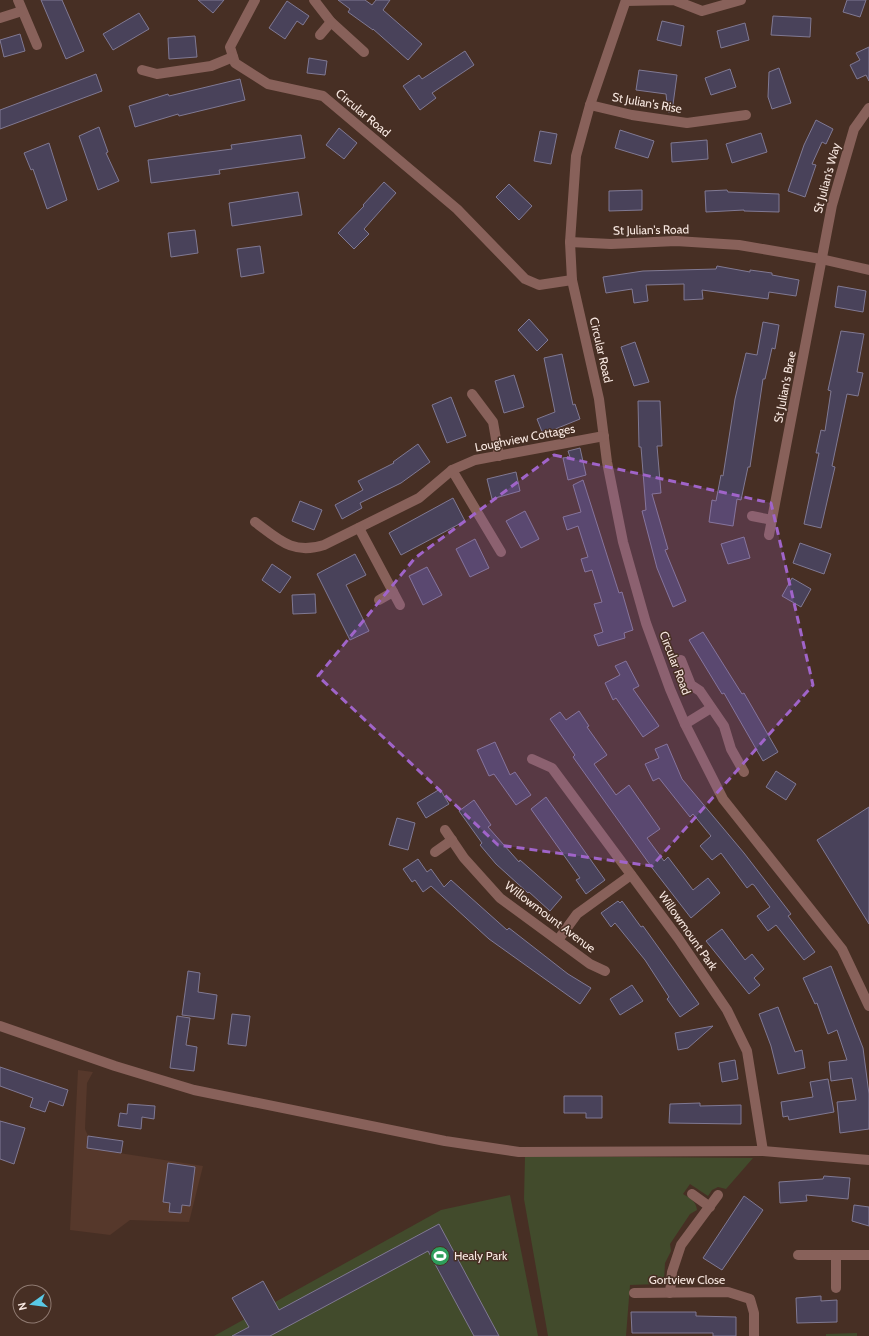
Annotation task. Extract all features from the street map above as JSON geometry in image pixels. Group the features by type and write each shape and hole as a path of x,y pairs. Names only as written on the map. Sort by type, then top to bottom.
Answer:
{"street":[{"path":"18,0 37,45"},
{"path":"142,70 157,74 211,66 233,57 230,47 255,0"},
{"path":"314,0 331,22 364,52"},
{"path":"570,242 576,156 590,105 626,0 674,0 702,11 741,0"},
{"path":"0,18 22,11"},
{"path":"320,35 331,22"},
{"name":"Circular Road","path":"233,57 235,63 268,84 322,96 458,209 525,279 539,285 572,280"},
{"name":"St Julian's Rise","path":"590,105 632,115 687,123 746,115"},
{"name":"St Julian's Way","path":"821,259 832,205 854,129 869,108"},
{"name":"St Julian's Road","path":"570,242 611,244 676,241 723,244 821,259 869,270"},
{"name":"Circular Road","path":"570,242 572,280 599,399 607,462 622,542 646,623 685,724 723,799 842,949 869,1006"},
{"name":"St Julian's Brae","path":"769,535 821,259"},
{"path":"472,394 493,422 499,456"},
{"name":"Loughview Cottages","path":"255,522 278,540 290,546 302,549 313,549 419,498 452,470 475,460 604,436"},
{"path":"452,470 501,552"},
{"path":"752,516 772,520"},
{"path":"359,528 400,605"},
{"path":"379,600 393,592"},
{"path":"681,660 691,685 700,690 724,726 731,749 744,772"},
{"path":"685,724 711,708"},
{"name":"Willowmount Park","path":"532,759 552,768 678,938 731,1017 747,1051 763,1151"},
{"name":"Willowmount Avenue","path":"445,830 464,858 500,898 590,964 605,971"},
{"path":"434,852 452,840"},
{"path":"558,940 577,914 631,874"},
{"path":"0,1026 115,1066 194,1090 445,1141 518,1152 763,1151 869,1160"},
{"path":"692,1194 710,1206"},
{"path":"670,1293 672,1272 681,1245 718,1195"},
{"path":"798,1255 869,1255"},
{"path":"836,1255 836,1288"},
{"name":"Gortview Close","path":"634,1293 728,1292 750,1299 754,1313 754,1336"}],"highlighted area":[{"path":"554,455 771,503 813,685 652,866 498,845 318,676 415,558"}],"shaded area":[{"path":"78,1070 93,1072 87,1083 85,1129 88,1136 87,1148 203,1166 189,1222 130,1220 110,1235 70,1230"}],"green space":[{"path":"525,1156 753,1158 726,1189 718,1187 712,1190 708,1196 690,1184 683,1194 694,1202 697,1210 690,1214 670,1244 671,1251 665,1263 664,1281 658,1284 630,1285 626,1336 548,1336 524,1199"},
{"name":"Healy Park","path":"510,1195 538,1336 214,1336 441,1210"},
{"path":"857,1333 857,1336 826,1336 826,1334"}],"building":[{"path":"41,0 62,0 84,51 66,59"},
{"path":"198,0 224,0 213,13"},
{"path":"338,0 365,0 372,5 376,0 390,0 383,10 422,44 408,60 373,29 348,12 350,9"},
{"path":"847,0 866,0 860,17 843,12"},
{"path":"287,1 309,16 303,25 297,21 285,39 269,28"},
{"path":"139,13 149,29 113,50 103,34"},
{"path":"773,16 811,18 810,37 771,35"},
{"path":"662,21 684,26 681,46 657,40"},
{"path":"745,23 749,40 721,48 717,31"},
{"path":"20,34 25,51 4,57 0,40"},
{"path":"195,36 197,57 169,59 168,38"},
{"path":"869,47 869,81 866,75 857,79 850,65 860,60 856,53"},
{"path":"465,51 474,65 432,93 436,98 420,110 403,86 419,75 422,79"},
{"path":"309,58 327,61 325,75 307,73"},
{"path":"779,68 791,103 772,109 768,97 769,72"},
{"path":"730,69 736,87 711,95 705,78"},
{"path":"639,70 677,75 672,112 668,112 666,94 636,90"},
{"path":"96,74 102,91 0,129 0,110"},
{"path":"240,79 245,100 179,116 178,114 135,127 129,106 168,94 169,96"},
{"path":"816,120 833,129 826,144 822,142 812,164 816,165 805,197 788,191 804,145"},
{"path":"99,127 108,152 106,153 119,181 98,190 79,136"},
{"path":"339,128 357,143 344,159 326,145"},
{"path":"620,130 654,141 648,158 615,148"},
{"path":"540,131 557,134 551,164 534,161"},
{"path":"761,133 767,152 732,163 726,144"},
{"path":"301,135 305,158 219,170 220,174 151,183 148,160 232,149 231,145"},
{"path":"707,140 708,159 672,162 671,143"},
{"path":"49,143 67,200 47,209 33,169 31,170 24,153"},
{"path":"384,182 396,193 364,229 369,234 354,249 338,233 364,206 363,205"},
{"path":"509,184 532,206 519,220 496,197"},
{"path":"642,190 642,210 609,211 609,191"},
{"path":"727,190 728,192 779,194 779,212 744,210 706,212 705,191"},
{"path":"298,192 302,215 232,226 229,203"},
{"path":"195,230 198,253 171,257 168,233"},
{"path":"260,246 264,273 241,277 237,249"},
{"path":"717,266 750,272 750,270 772,273 772,275 799,280 796,296 769,292 768,299 702,290 703,299 684,300 684,284 646,285 648,301 634,303 632,289 606,293 603,277 643,271 716,269"},
{"path":"838,286 866,291 863,312 835,307"},
{"path":"529,319 548,340 537,351 518,330"},
{"path":"763,322 779,325 775,349 772,348 765,379 763,379 750,467 748,467 741,500 737,499 733,526 709,522 712,500 716,501 721,475 723,476 735,399 746,353 757,355"},
{"path":"841,331 864,334 857,372 863,373 858,396 847,394 832,466 835,467 821,528 804,524 819,453 816,453 821,430 825,431 831,391 828,390"},
{"path":"635,342 649,382 634,386 621,347"},
{"path":"562,354 573,405 575,404 580,419 543,434 537,419 555,412 544,358"},
{"path":"514,375 524,407 504,413 495,381"},
{"path":"451,397 466,436 447,443 432,405"},
{"path":"638,401 660,401 662,446 657,446 661,493 652,494 668,549 665,550 686,601 673,607 657,568 642,511 646,510 641,447 639,447"},
{"path":"418,444 430,462 401,483 360,503 362,508 342,519 335,505 363,490 358,481 394,463 393,462"},
{"path":"580,448 586,475 568,480 563,458 570,457 568,451"},
{"path":"516,472 520,491 492,499 487,479"},
{"path":"583,480 619,593 622,592 633,630 624,633 625,638 598,646 594,635 603,632 594,604 602,602 592,570 585,572 581,559 588,557 578,526 567,530 563,517 581,512 573,485"},
{"path":"453,498 465,521 401,555 389,533"},
{"path":"300,501 322,510 314,530 292,521"},
{"path":"525,511 539,539 521,548 506,521"},
{"path":"744,537 750,558 728,564 721,544"},
{"path":"475,539 489,568 470,577 456,549"},
{"path":"800,543 831,554 824,574 793,563"},
{"path":"355,554 366,575 346,585 369,631 350,640 317,574"},
{"path":"272,564 291,577 280,593 262,580"},
{"path":"427,567 442,595 423,605 409,576"},
{"path":"792,578 811,589 801,607 782,596"},
{"path":"315,594 316,613 293,614 292,595"},
{"path":"703,632 742,694 744,693 778,752 763,761 724,693 722,694 689,640"},
{"path":"626,661 639,686 633,689 659,726 643,737 616,698 613,700 605,683 620,675 615,666"},
{"path":"579,711 589,726 587,727 607,755 594,764 616,795 629,785 660,829 647,838 664,861 668,857 693,890 708,878 720,893 691,918 653,869 573,757 575,755 550,719 560,712 566,720"},
{"path":"495,742 510,775 515,772 531,795 516,805 494,774 489,776 477,750"},
{"path":"667,744 682,779 744,853 791,914 788,916 815,952 804,960 776,925 768,931 757,916 770,907 754,885 752,884 747,888 721,853 712,860 700,846 711,836 693,814 690,817 659,778 653,781 645,764 659,758 655,749"},
{"path":"776,771 796,784 786,800 766,787"},
{"path":"440,789 449,804 426,818 417,803"},
{"path":"546,797 605,880 586,894 576,880 580,878 531,809"},
{"path":"474,800 491,825 488,827 519,862 520,860 562,897 550,911 496,864 480,845 482,843 459,811"},
{"path":"869,807 869,924 817,840"},
{"path":"397,818 415,823 408,850 389,845"},
{"path":"418,859 427,872 431,869 444,887 451,880 507,930 509,928 568,974 591,988 580,1004 489,939 431,886 423,892 415,880 412,882 403,869"},
{"path":"618,901 620,903 622,901 641,927 643,926 699,1004 680,1017 667,999 669,997 645,960 615,923 611,927 601,913"},
{"path":"722,929 745,960 752,954 764,969 754,978 760,985 749,994 706,941"},
{"path":"831,966 863,1048 869,1094 869,1129 840,1133 837,1102 856,1100 852,1078 831,1081 829,1062 847,1060 837,1030 828,1034 817,1003 815,1004 803,978"},
{"path":"188,971 200,973 198,992 217,995 214,1019 182,1015"},
{"path":"632,985 643,1001 620,1015 610,999"},
{"path":"778,1007 795,1052 802,1050 805,1068 778,1074 771,1046 759,1014"},
{"path":"232,1014 250,1016 246,1046 228,1044"},
{"path":"177,1016 190,1018 186,1045 197,1047 194,1071 170,1068"},
{"path":"713,1026 688,1048 678,1050 675,1033"},
{"path":"735,1060 738,1079 722,1082 719,1063"},
{"path":"0,1067 68,1090 63,1106 49,1101 45,1112 30,1107 33,1098 0,1086"},
{"path":"828,1079 834,1112 789,1120 788,1116 783,1117 781,1102 813,1097 810,1082"},
{"path":"564,1096 602,1096 602,1118 586,1118 586,1113 564,1113"},
{"path":"700,1103 700,1106 741,1105 741,1124 669,1123 670,1104"},
{"path":"128,1104 155,1106 154,1119 142,1117 141,1129 118,1126 120,1113 127,1114"},
{"path":"0,1121 25,1128 14,1164 0,1159"},
{"path":"88,1136 123,1141 121,1153 87,1148"},
{"path":"168,1163 195,1167 190,1206 182,1205 181,1213 169,1212 170,1203 163,1202"},
{"path":"824,1176 850,1178 848,1199 806,1195 807,1201 780,1203 779,1182 823,1179"},
{"path":"744,1196 763,1210 722,1270 703,1258"},
{"path":"854,1205 869,1207 869,1226 852,1221"},
{"path":"439,1224 499,1336 474,1336 428,1251 270,1336 232,1336 249,1327 232,1298 263,1281 279,1310"},
{"path":"821,1296 821,1301 837,1300 837,1322 797,1323 796,1298"},
{"path":"631,1312 696,1312 696,1316 736,1317 736,1336 713,1336 713,1333 632,1333"}],"place":[{"name":"Healy Park","path":"440,1256"}]}
